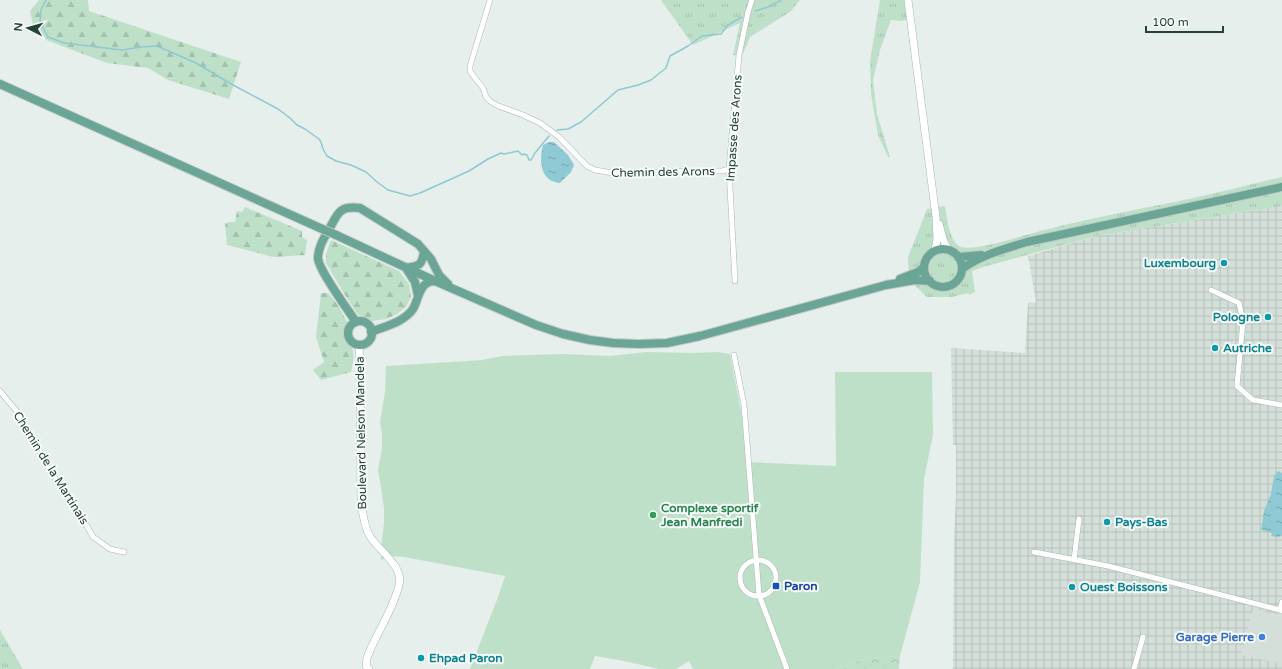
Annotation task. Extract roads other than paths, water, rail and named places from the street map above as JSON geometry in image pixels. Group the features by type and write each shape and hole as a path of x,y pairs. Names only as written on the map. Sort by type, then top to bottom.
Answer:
{"main road":[{"path":"0,84 435,281 536,325 563,334 613,343 667,343 700,336 886,285 915,280 930,281 938,286 948,286 956,282 962,269 962,265 954,252 948,250 935,251 928,258 924,267 918,272 886,285"},
{"path":"962,269 986,255 1027,242 1282,187"},
{"path":"356,322 323,272 318,260 319,248 338,212 349,207 360,208 418,244 431,259 439,276 452,288"},
{"path":"406,268 420,265 423,260 424,251"},
{"path":"958,257 986,255"},
{"path":"924,267 930,281"},
{"path":"406,268 415,282 418,296"},
{"path":"372,332 405,318 413,309 425,284 430,281 435,281"},
{"path":"359,321 369,325 372,332 369,340 363,344 352,341 348,334 350,327 359,321"}],"street":[{"name":"Chemin des Arons","path":"490,0 470,66 470,71 483,88 486,97 490,101 496,105 523,114 540,123 559,137 588,166 602,172 658,173 722,171 729,169"},
{"name":"Impasse des Arons","path":"735,281 729,169 739,55 752,0"},
{"path":"908,0 936,217 935,251"},
{"path":"936,217 948,250"},
{"path":"1211,290 1239,303 1243,321 1237,386 1253,400 1282,405"},
{"name":"Boulevard Nelson Mandela","path":"359,344 361,503 364,522 369,535 400,575 400,584 394,600 367,658 366,666 369,669"},
{"path":"734,355 744,405 759,595 786,669"},
{"name":"Chemin de la Martinais","path":"0,391 19,414 51,472 83,519 93,537 110,549 124,552"},
{"path":"1074,560 1079,519"},
{"path":"1034,552 1108,566 1281,611 1282,602"},
{"path":"762,560 771,566 776,576 773,587 769,591 759,595 753,595 748,592 743,588 741,582 740,576 742,570 750,561 762,560"},
{"path":"1134,669 1143,637"}],"water":[{"path":"549,142 554,142 568,155 574,165 571,172 560,183 548,178 542,169 541,157 543,145"},
{"path":"1278,471 1282,473 1282,536 1277,537 1271,536 1272,533 1261,530 1264,511 1271,494 1274,476"}],"waterway":[{"path":"46,0 41,10 40,22 48,37 64,43 122,50 157,46 196,63 278,109 297,125 319,139 327,156 336,161 351,165 366,172 388,190 410,196 469,171 501,153 504,154 518,151 522,155 527,155 529,160 531,160 549,136"},
{"path":"755,11 768,7 781,0"},
{"path":"557,130 568,129 581,122 618,90 651,80 666,68 670,56 702,36 721,34 728,25 742,17"}],"place":[{"name":"Luxembourg","path":"1224,263"},
{"name":"Pologne","path":"1268,317"},
{"name":"Autriche","path":"1215,348"},
{"name":"Complexe sportif Jean Manfredi","path":"653,515"},
{"name":"Pays-Bas","path":"1107,522"},
{"name":"Paron","path":"776,586"},
{"name":"Ouest Boissons","path":"1072,587"},
{"name":"Garage Pierre","path":"1262,637"},
{"name":"Ehpad Paron","path":"421,658"}]}
